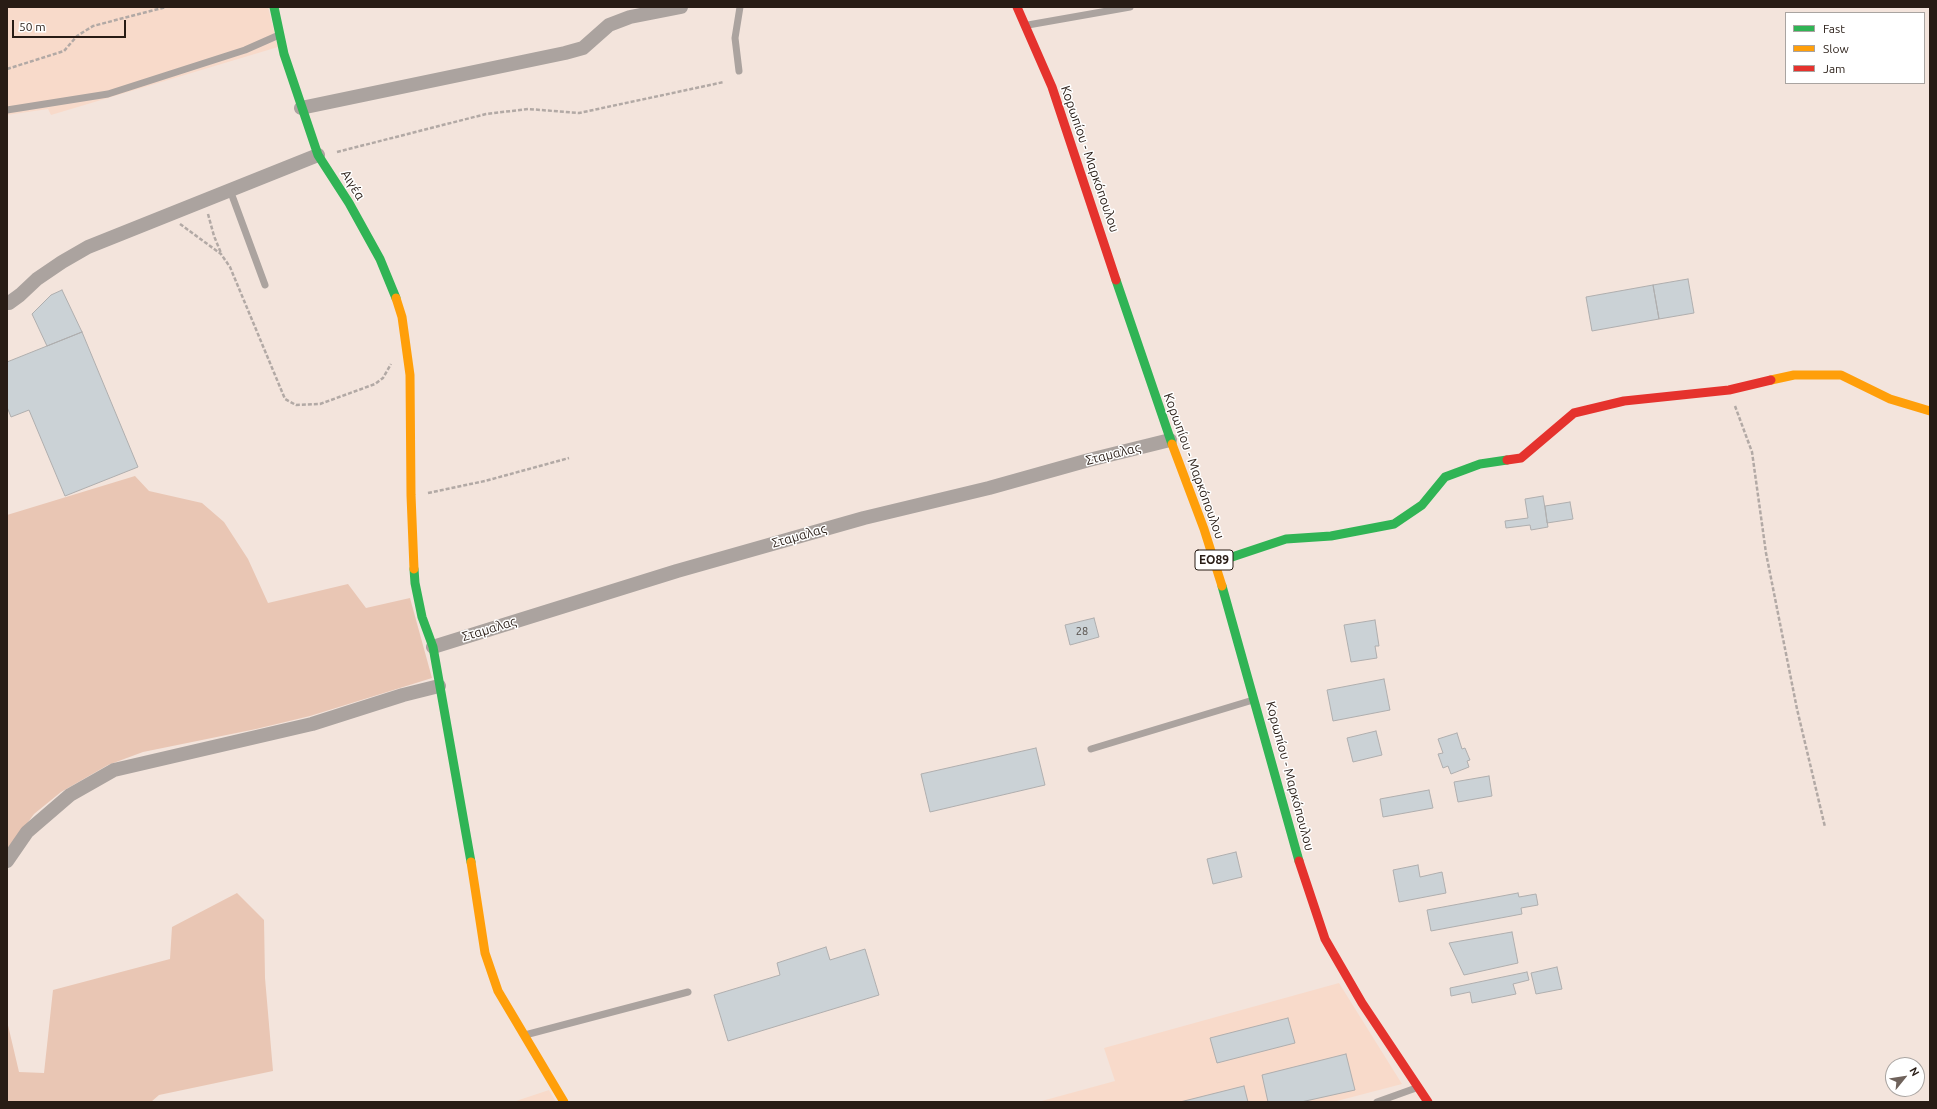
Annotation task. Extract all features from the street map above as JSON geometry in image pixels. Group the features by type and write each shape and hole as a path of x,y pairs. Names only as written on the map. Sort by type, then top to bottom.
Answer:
{"street":[{"name":"Αιγέα","path":"274,7 279,35 301,108 318,155 349,203 380,259 402,317 410,375 411,491 415,583 422,617 433,647 465,821 484,953 498,990 564,1102"},
{"path":"301,108 582,48 609,25 630,17 681,7"},
{"name":"Κορωπίου - Μαρκόπουλου","path":"1017,7 1052,87 1170,440 1204,529 1255,700 1303,874 1325,939 1362,1002 1428,1102"},
{"path":"7,303 20,295 49,270 88,247 318,155"},
{"path":"1214,563 1286,539 1331,536 1394,524 1422,505 1445,477 1480,464 1521,458 1574,413 1624,401 1729,390 1794,375 1841,375 1890,399 1930,411"},
{"name":"Σταμαλας","path":"433,647 669,574 864,518 989,488 1089,460 1170,440"},
{"path":"7,861 26,832 64,800 114,770 312,724 402,694 439,686"}],"lane":[{"path":"739,71 736,38 740,7"},
{"path":"1025,25 1130,7"},
{"path":"7,110 108,94 245,50 279,35"},
{"path":"230,190 265,285"},
{"path":"1091,749 1255,700"},
{"path":"525,1035 688,992"},
{"path":"1377,1102 1418,1087"}],"path":[{"path":"7,69 64,51 77,36 93,26 166,7"},
{"path":"318,155 486,114 528,109 579,113 724,82"},
{"path":"205,200 214,236 221,254 230,267 244,297 259,340 285,399 296,405 320,404 375,384 383,378 396,356 406,349"},
{"path":"166,215 221,254"},
{"path":"1729,390 1752,452 1766,553 1797,709 1825,827"},
{"path":"411,491 430,493 485,481 569,458"}],"shaded area":[{"path":"7,7 268,7 278,47 51,115 48,109 7,115"},
{"path":"135,476 149,491 202,503 224,522 248,559 268,603 348,584 366,608 410,598 432,678 310,716 256,729 143,752 108,765 61,792 34,814 7,851 7,515"},
{"path":"237,893 264,920 265,978 273,1071 159,1095 151,1102 7,1102 7,1021 19,1072 44,1073 53,990 170,959 172,927"},
{"path":"1339,983 1402,1084 1333,1102 1038,1102 1115,1081 1104,1048"},
{"path":"549,1090 556,1102 513,1102"}],"building":[{"path":"1688,279 1694,313 1659,319 1653,285"},
{"path":"1653,285 1659,319 1592,331 1586,297"},
{"path":"62,290 82,332 47,346 32,314 51,295"},
{"path":"82,332 138,467 65,496 29,410 11,417 7,407 7,362"},
{"path":"1543,496 1548,527 1531,530 1530,525 1506,528 1505,521 1528,518 1525,499"},
{"path":"1570,502 1573,519 1547,523 1545,506"},
{"path":"1094,618 1099,637 1070,645 1065,625"},
{"path":"1375,620 1379,646 1375,646 1377,658 1351,662 1344,625"},
{"path":"1384,679 1390,710 1333,721 1327,690"},
{"path":"1376,731 1382,755 1353,762 1347,738"},
{"path":"1457,733 1462,749 1465,748 1470,760 1467,761 1469,767 1451,774 1448,766 1443,768 1438,754 1443,753 1438,739"},
{"path":"1036,748 1045,785 930,812 921,774"},
{"path":"1489,776 1492,796 1458,802 1454,782"},
{"path":"1429,790 1433,808 1383,817 1380,799"},
{"path":"1236,852 1242,877 1213,884 1207,859"},
{"path":"1418,865 1420,877 1442,872 1446,893 1399,902 1393,870"},
{"path":"1518,893 1519,897 1536,894 1538,905 1521,908 1522,914 1431,931 1427,910"},
{"path":"1512,932 1518,963 1464,975 1449,943"},
{"path":"826,947 830,960 865,949 879,995 728,1041 714,995 780,975 777,963"},
{"path":"1557,967 1562,989 1536,994 1531,973"},
{"path":"1527,972 1529,980 1513,984 1516,994 1472,1003 1470,992 1451,996 1450,988"},
{"path":"1288,1018 1295,1043 1217,1063 1210,1038"},
{"path":"1346,1054 1355,1090 1301,1102 1268,1102 1262,1075"},
{"path":"1244,1086 1248,1102 1180,1102"}],"traffic: fast":[{"path":"274,7 284,54 318,155 349,203 380,259 396,298"},
{"path":"1116,280 1172,444"},
{"path":"1214,563 1286,539 1331,536 1394,524 1422,505 1445,477 1480,464 1507,460"},
{"path":"414,569 415,583 422,617 433,647 471,862"},
{"path":"1222,586 1299,861"}],"traffic: slow":[{"path":"396,298 402,317 410,375 411,495 414,569"},
{"path":"1771,380 1794,375 1841,375 1890,399 1930,411"},
{"path":"1172,444 1204,529 1222,586"},
{"path":"471,862 485,953 498,991 564,1102"}],"traffic: jam":[{"path":"1017,7 1052,87 1116,280"},
{"path":"1507,460 1521,458 1574,413 1624,401 1729,390 1771,380"},
{"path":"1299,861 1325,939 1362,1003 1428,1102"}]}
